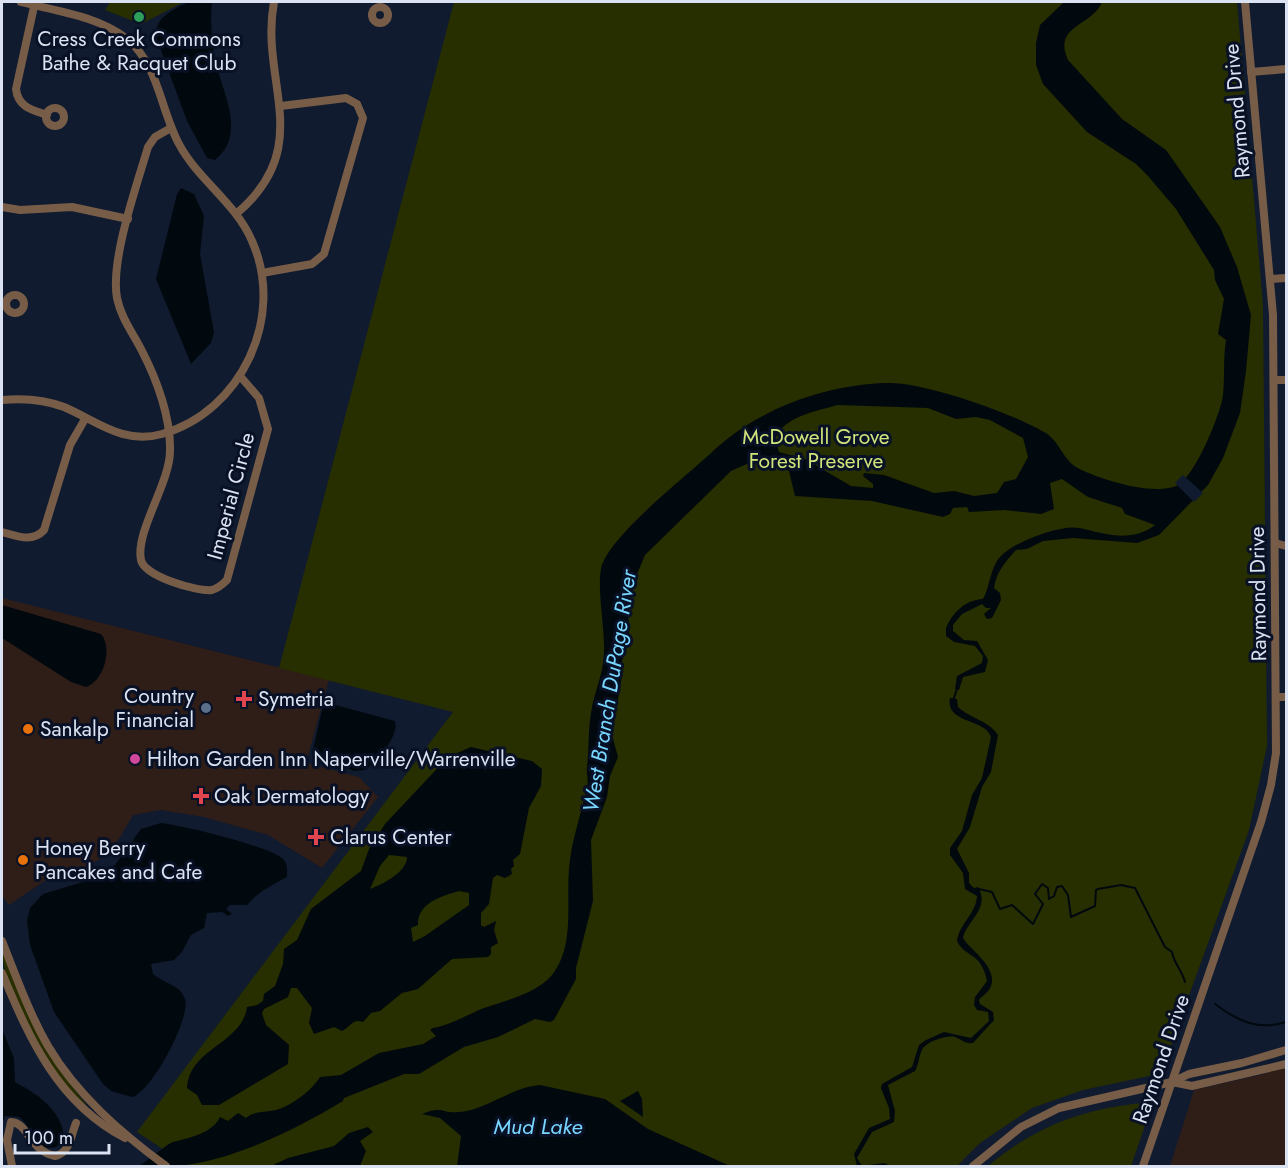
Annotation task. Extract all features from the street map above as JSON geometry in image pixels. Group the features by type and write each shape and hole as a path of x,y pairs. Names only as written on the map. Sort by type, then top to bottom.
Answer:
{"street":[{"path":"2,400 47,401 110,431 132,436 169,432 206,412 240,376 259,334 263,312 262,273 252,241 236,214 197,173 171,128 153,73 129,40 111,28 90,20 35,3 21,2"},
{"path":"236,214 259,189 273,163 280,136 281,106 272,36 274,2"},
{"name":"Raymond Drive","path":"1143,1167 1268,800 1276,753 1274,380 1271,279 1245,2"},
{"path":"35,3 16,89 17,98 25,107 47,115"},
{"path":"1251,72 1287,69"},
{"path":"262,273 312,264 324,254 363,118 357,104 346,98 281,106"},
{"path":"169,432 156,385 125,321 117,297 117,270 148,147 155,137 171,128"},
{"path":"2,207 20,210 85,208 128,219"},
{"path":"1271,279 1287,278"},
{"name":"Imperial Circle","path":"169,432 170,462 145,536 141,560 146,570 154,576 203,589 217,588 227,580 231,570 267,438 264,407 255,391 240,376"},
{"path":"1274,380 1287,380"},
{"path":"2,532 27,538 38,536 44,530 70,445 85,419"},
{"path":"1275,543 1287,546"},
{"path":"1277,694 1287,690"},
{"path":"1277,694 1287,697"},
{"path":"2,941 39,1028 63,1070 82,1093 135,1143 166,1167"},
{"path":"2,973 27,1034 53,1078 76,1103 108,1129 135,1143"},
{"path":"973,1167 1005,1138 1047,1113 1075,1103 1172,1082 1190,1074 1242,1064 1287,1050"},
{"path":"1172,1082 1190,1086 1287,1064"},
{"path":"12,1167 7,1140 8,1126 11,1122 22,1127 37,1149 55,1156 63,1154 76,1123"}],"shaded area":[{"path":"2,598 329,680 306,763 359,777 378,797 322,868 268,835 204,817 161,810 133,815 119,839 101,858 80,871 49,878 9,905 2,896"},
{"path":"1286,1066 1286,1166 1170,1166 1194,1090 1260,1075"}],"green space":[{"name":"Cress Creek Commons Bathe & Racquet Club","path":"110,2 184,2 141,24 105,10"},
{"name":"McDowell Grove Forest Preserve","path":"454,2 1237,2 1263,305 1267,746 1249,830 1166,1059 1154,1075 1083,1090 1032,1108 980,1143 957,1166 179,1166 184,1163 137,1132 453,712 279,668"},
{"path":"2,949 71,1085 88,1107 60,1078 32,1034 11,988 4,967"},
{"path":"1144,1103 1149,1105 1149,1114 1131,1166 988,1166 1023,1140 1061,1122 1101,1109"}],"water":[{"path":"189,2 212,2 213,48 231,126 230,139 225,150 215,160 207,158 187,121 156,37 158,24 162,19 171,11"},
{"name":"West Branch DuPage River","path":"1064,2 1102,2 1091,16 1069,33 1064,48 1068,60 1122,119 1166,150 1220,227 1237,267 1251,315 1246,371 1240,413 1223,458 1208,485 1159,535 1137,543 1073,538 1043,541 1027,549 1016,550 997,577 994,588 1000,593 1001,600 992,618 987,619 984,614 991,608 986,608 982,604 962,614 953,625 953,631 964,640 977,641 988,660 985,672 963,677 959,690 955,689 957,676 982,663 983,656 975,646 954,642 946,636 946,628 952,617 965,604 983,599 994,567 1006,551 1038,535 1072,527 1118,536 1137,534 1155,525 1125,514 1122,508 1088,497 1062,479 1050,483 1054,509 1041,514 1004,510 969,512 967,507 953,508 950,514 943,517 872,501 795,496 789,471 758,459 731,471 645,555 628,596 629,639 621,664 623,670 612,735 618,757 610,776 607,797 591,840 593,901 576,968 576,979 554,1020 550,1022 535,1019 498,1037 464,1047 419,1074 404,1074 344,1098 343,1101 284,1133 240,1151 197,1163 167,1167 139,1166 170,1143 206,1131 217,1123 220,1117 228,1121 238,1113 246,1118 253,1114 285,1107 307,1092 320,1077 341,1075 379,1053 423,1044 436,1036 430,1030 433,1028 529,992 552,975 559,964 567,938 570,859 588,785 590,720 604,660 601,569 606,556 631,525 728,438 769,413 814,395 862,385 902,384 966,400 1030,424 1049,435 1076,467 1114,482 1160,489 1173,487 1188,475 1207,441 1218,415 1223,395 1226,340 1218,334 1224,299 1215,280 1214,270 1176,209 1136,164 1087,132 1043,84 1036,65 1036,43 1040,25","holes":["838,405 928,408 956,419 976,417 990,420 1023,438 1028,457 1016,479 1004,482 997,493 974,496 954,491 934,493 884,475 864,473 863,476 873,484 873,488 851,486 805,459 779,452 775,439 779,431 793,420 811,412"]},
{"path":"181,188 194,194 204,216 200,254 214,332 211,343 191,364 156,279 177,194"},
{"path":"2,605 101,634 105,640 106,655 105,664 98,678 86,687 71,682 2,638"},
{"path":"950,698 957,699 958,707 989,726 998,735 991,772 982,787 970,827 957,849 969,873 969,883 974,888 978,887 981,894 980,907 963,937 982,959 991,974 992,982 989,990 979,1000 980,1004 993,1012 994,1020 973,1043 952,1037 929,1043 922,1050 915,1071 888,1085 895,1111 894,1122 872,1132 857,1158 862,1166 857,1166 854,1154 869,1128 890,1119 889,1108 881,1088 882,1084 912,1067 919,1045 926,1040 944,1032 971,1038 989,1021 988,1012 977,1010 974,1005 975,997 987,981 984,971 981,964 957,941 961,929 974,908 977,896 965,889 963,873 950,855 950,848 962,831 972,795 982,778 991,737 981,727 953,712"},
{"path":"328,703 395,721 396,727 391,741 381,755 365,770 354,771 312,754 322,710"},
{"path":"471,747 532,761 542,769 541,786 529,808 520,854 513,860 512,874 505,878 497,875 493,878 489,904 481,913 481,925 484,927 496,921 494,930 498,943 491,947 491,954 488,957 452,959 418,989 402,993 380,1011 371,1013 363,1022 356,1021 342,1031 334,1027 314,1034 309,1023 312,1008 297,988 291,988 288,997 264,1009 262,1013 266,1025 289,1045 288,1064 219,1105 202,1105 197,1095 187,1088 190,1075 197,1064 236,1030 247,1007 263,1001 264,994 275,986 283,964 284,949 297,940 311,909 361,871 369,849 385,824 448,757","holes":["389,855 407,857 403,868 393,877 370,889 380,866","459,891 469,893 469,905 413,942 411,928 418,925 419,917 426,906 438,898"]},
{"path":"161,823 246,843 277,855 284,860 287,866 287,877 261,892 247,905 230,905 226,909 232,914 228,916 222,912 207,913 204,928 191,935 182,952 174,960 151,964 153,974 180,990 185,999 185,1009 176,1037 159,1069 149,1083 132,1097 111,1091 103,1084 54,1012 30,945 27,920 30,908 43,894 96,878 115,865 141,829"},
{"path":"2,1029 14,1058 15,1082 47,1104 62,1127 64,1137 56,1147 49,1148 38,1142 19,1117 5,1116 2,1124"},
{"name":"Mud Lake","path":"540,1085 605,1099 648,1129 730,1166 457,1166 461,1136 440,1118 422,1114 434,1110 454,1112 469,1110 519,1090"},
{"path":"638,1091 642,1099 643,1117 620,1101"},
{"path":"368,1127 373,1132 360,1141 366,1151 360,1166 271,1166 288,1158 334,1146 349,1133"},
{"path":"884,1163 891,1166 862,1166"}],"pier":[{"path":"1183,475 1203,493 1194,502 1175,483"}],"waterway":[{"path":"953,701 957,689"},
{"path":"979,889 992,892 1000,909 1012,905 1033,924 1043,904 1035,894 1042,884 1048,888 1049,899 1054,896 1057,887 1062,886 1068,895 1071,917 1095,906 1098,889 1121,885 1135,888 1165,947 1172,952 1185,982"},
{"path":"1215,1004 1249,1023 1276,1025 1286,1022"}],"place":[{"name":"Cress Creek Commons Bathe & Racquet Club","path":"139,17"},
{"name":"Symetria","path":"244,699"},
{"name":"Country Financial","path":"206,708"},
{"name":"Sankalp","path":"28,729"},
{"name":"Hilton Garden Inn Naperville/Warrenville","path":"135,759"},
{"name":"Oak Dermatology","path":"201,796"},
{"name":"Clarus Center","path":"316,837"},
{"name":"Honey Berry Pancakes and Cafe","path":"23,860"}]}
